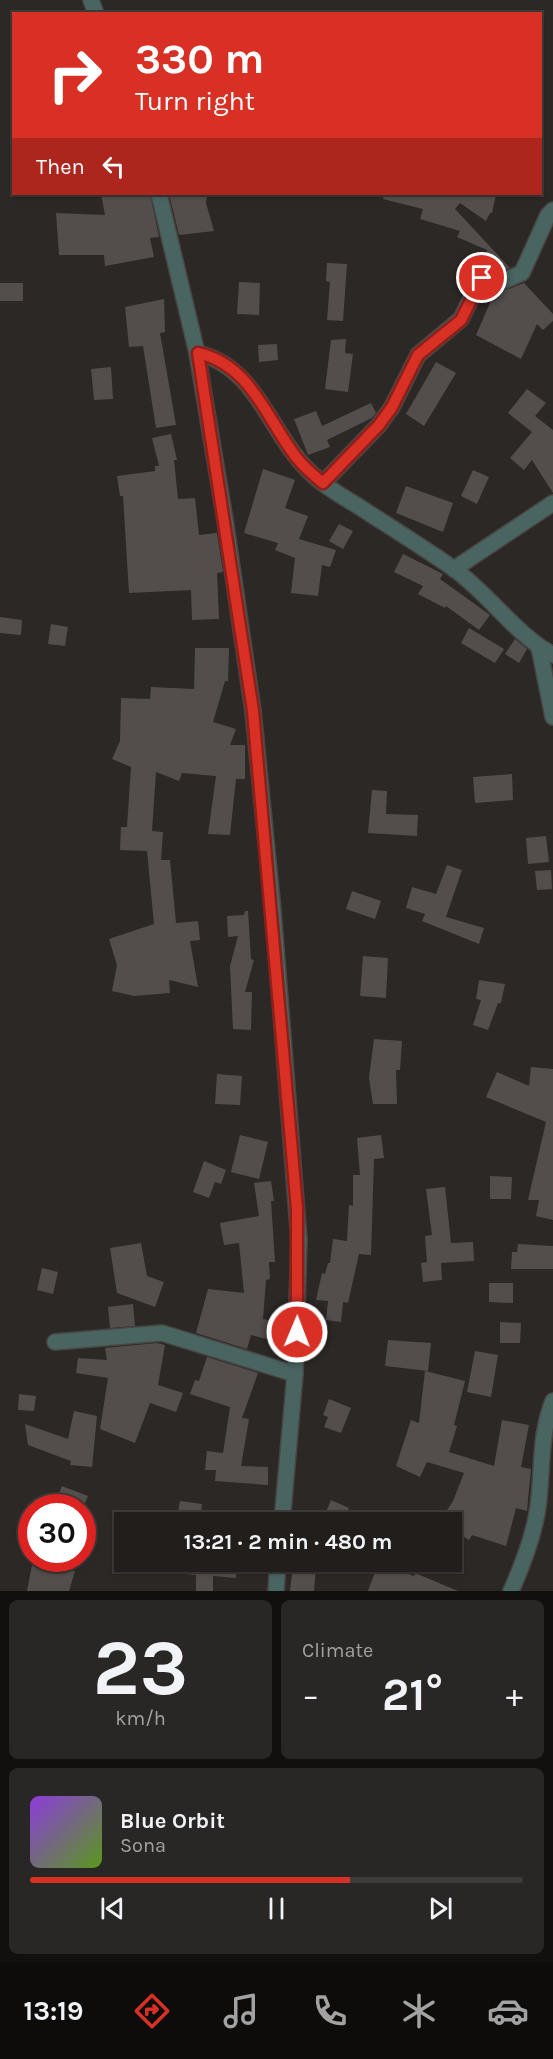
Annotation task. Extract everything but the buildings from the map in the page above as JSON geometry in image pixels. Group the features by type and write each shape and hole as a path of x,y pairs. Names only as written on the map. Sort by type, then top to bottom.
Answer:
{"street":[{"path":"159,195 198,353 253,711 273,911 297,1209 295,1374 283,1512"},
{"path":"323,483 386,416 418,355 461,320 482,278 506,280 522,273 548,215 553,210"},
{"path":"198,353 221,360 244,380 296,457 323,483 454,569 478,587 539,647 553,655"},
{"path":"454,569 553,503"},
{"path":"539,647 553,717"},
{"path":"56,1342 162,1333 295,1374"},
{"path":"511,1591 529,1547 538,1508 542,1442 553,1401"},
{"path":"276,1591 278,1572"}],"route":[{"path":"297,1332 299,1240 297,1209 273,911 253,711 198,353 221,360 244,380 296,457 323,483 379,425 392,407 418,355 461,320 482,278"}]}
